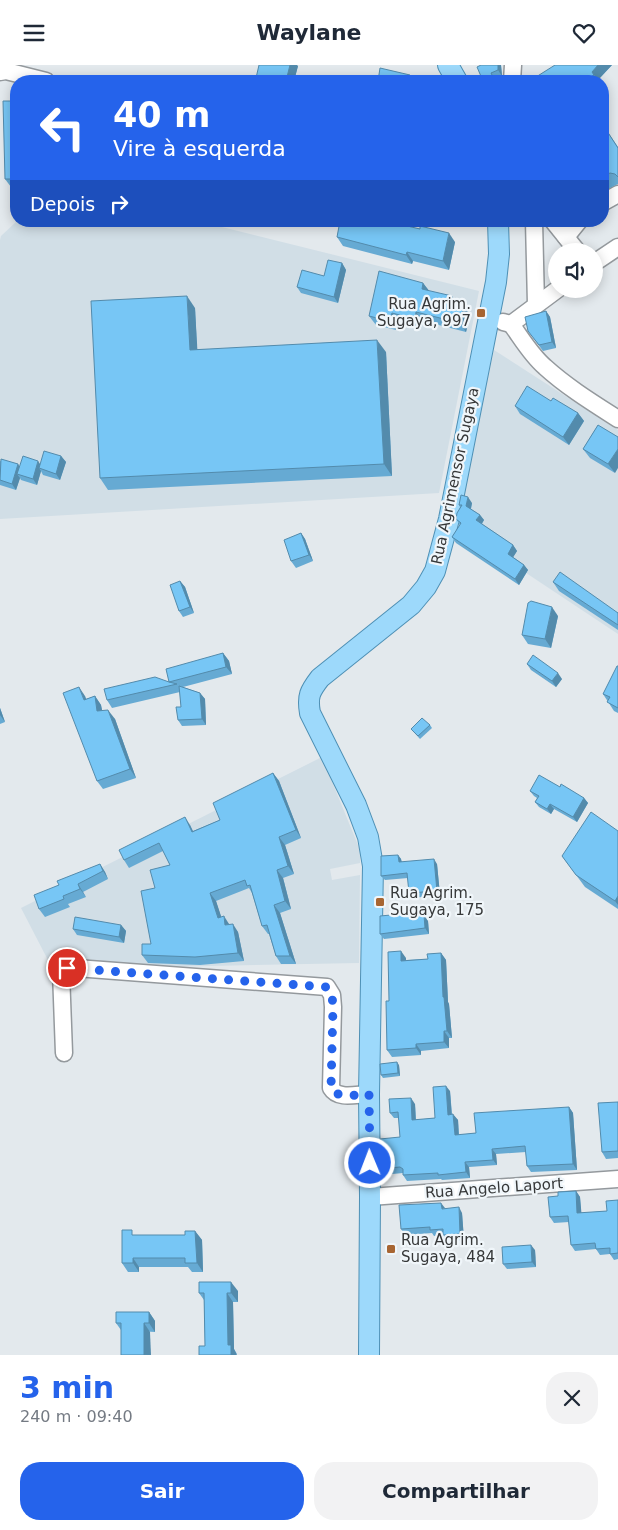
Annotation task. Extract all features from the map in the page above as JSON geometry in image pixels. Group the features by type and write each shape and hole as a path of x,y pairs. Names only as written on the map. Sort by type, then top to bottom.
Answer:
{"main road":[{"name":"Rua Agrimensor Sugaya","path":"369,1355 369,1094 374,866 368,837 356,805 310,713 308,703 310,691 320,678 410,605 426,587 435,571 500,322 496,282 499,254 498,227"}],"street":[{"path":"0,71 22,75"},
{"path":"534,227 536,304"},
{"path":"558,227 571,243"},
{"path":"566,237 574,227"},
{"path":"603,257 618,247"},
{"path":"548,296 500,322 529,349 544,367 571,388 618,419"},
{"path":"64,1053 61,972 63,967 327,987 332,995 333,1007 331,1088 334,1093 340,1095 369,1094"},
{"name":"Rua Angelo Laport","path":"370,1197 618,1179"}],"shaded area":[{"path":"11,227 222,227 479,291 439,493 0,519 1,236"},
{"path":"494,350 618,430 618,634 455,526"},
{"path":"322,757 360,850 360,863 330,869 332,880 360,875 359,963 161,967 50,964 21,908"}],"building":[{"path":"259,65 290,65 288,75 257,75"},
{"path":"481,65 498,65 498,70 491,73 492,75 480,75 477,67"},
{"path":"555,65 598,65 592,72 594,75 539,75"},
{"path":"380,68 410,75 379,75"},
{"path":"3,101 10,101 10,179 5,179"},
{"path":"609,134 618,148 618,177 610,173"},
{"path":"339,227 412,227 420,229 420,227 424,227 449,233 443,261 407,252 406,255 337,237"},
{"path":"328,260 342,263 334,297 297,287 302,270 324,276"},
{"path":"379,271 423,283 422,289 452,296 450,303 464,306 460,323 416,312 415,319 392,313 389,321 369,316"},
{"path":"187,296 190,350 377,340 384,464 100,478 91,301"},
{"path":"546,311 552,342 539,345 528,331 525,317"},
{"path":"527,386 551,401 553,398 578,413 563,437 515,406"},
{"path":"598,425 618,437 618,449 608,464 583,449"},
{"path":"44,451 61,456 56,474 39,468"},
{"path":"23,456 38,461 33,479 17,474"},
{"path":"1,459 18,464 12,484 0,480"},
{"path":"461,495 468,497 466,506 480,515 476,520 513,545 508,554 524,565 515,579 452,537 461,523 456,519 462,505 459,505"},
{"path":"301,533 309,555 291,561 284,540"},
{"path":"560,572 618,613 618,625 553,582"},
{"path":"180,581 190,607 179,611 170,585"},
{"path":"531,601 552,607 545,639 522,635 528,603"},
{"path":"223,653 226,667 169,682 166,669"},
{"path":"533,655 558,673 552,681 527,664"},
{"path":"617,666 618,708 607,702 610,697 603,694"},
{"path":"155,677 177,684 107,700 104,689"},
{"path":"179,686 200,693 202,719 178,720 176,707 181,707"},
{"path":"79,687 84,700 95,696 97,711 108,710 130,769 97,781 63,693"},
{"path":"422,718 430,725 418,736 411,729"},
{"path":"273,773 296,830 279,837 288,866 277,870 285,901 274,905 290,956 276,956 267,925 262,926 250,885 247,886 245,880 210,893 218,918 224,916 225,925 233,924 238,953 195,957 142,955 142,944 151,944 141,891 155,888 150,870 170,865 159,843 124,860 119,850 185,817 192,832 220,820 213,803"},
{"path":"539,775 560,787 561,784 584,798 573,817 550,804 547,809 535,802 539,796 530,791"},
{"path":"591,812 618,831 618,896 615,901 576,875 562,856"},
{"path":"398,855 399,862 434,859 437,891 409,893 407,873 381,876 381,856"},
{"path":"100,864 103,871 78,884 80,889 63,896 64,899 39,909 34,895 59,885 57,881"},
{"path":"412,910 413,916 424,915 425,928 380,934 380,916 391,915 391,912"},
{"path":"75,917 121,925 119,937 73,929"},
{"path":"401,951 401,961 428,959 427,954 441,953 447,1031 444,1031 444,1042 416,1044 416,1048 387,1050 388,952"},
{"path":"397,1062 398,1073 381,1075 380,1064"},
{"path":"446,1086 448,1115 453,1114 455,1135 476,1133 474,1113 569,1107 573,1164 527,1166 525,1146 492,1149 493,1160 465,1162 466,1172 438,1175 438,1173 403,1175 403,1169 400,1167 378,1169 378,1159 381,1158 380,1139 400,1137 398,1112 390,1113 389,1099 411,1098 412,1120 435,1118 433,1087"},
{"path":"618,1102 618,1151 602,1152 598,1103"},
{"path":"576,1191 577,1213 607,1211 606,1201 618,1200 618,1253 610,1254 610,1248 596,1249 595,1243 571,1245 568,1216 550,1217 548,1197 558,1196 558,1192"},
{"path":"441,1203 442,1209 459,1207 460,1234 443,1235 443,1229 430,1230 430,1227 401,1229 399,1205"},
{"path":"122,1230 132,1230 132,1235 185,1235 185,1231 195,1231 197,1263 185,1263 185,1258 133,1258 133,1263 122,1263"},
{"path":"531,1245 532,1262 503,1264 502,1247"},
{"path":"199,1282 231,1282 231,1293 227,1293 228,1345 231,1345 231,1355 199,1355 199,1346 205,1346 204,1293 199,1293"},
{"path":"116,1312 149,1312 149,1323 144,1323 144,1355 121,1355 121,1323 116,1323"}],"place":[{"name":"Rua Agrim. Sugaya, 997","path":"481,313"},
{"name":"Rua Agrim. Sugaya, 175","path":"380,902"},
{"name":"Rua Agrim. Sugaya, 484","path":"391,1249"}],"route":[{"path":"67,968 327,987 332,995 333,1007 331,1088 334,1093 340,1095 369,1094 370,1163"}]}
